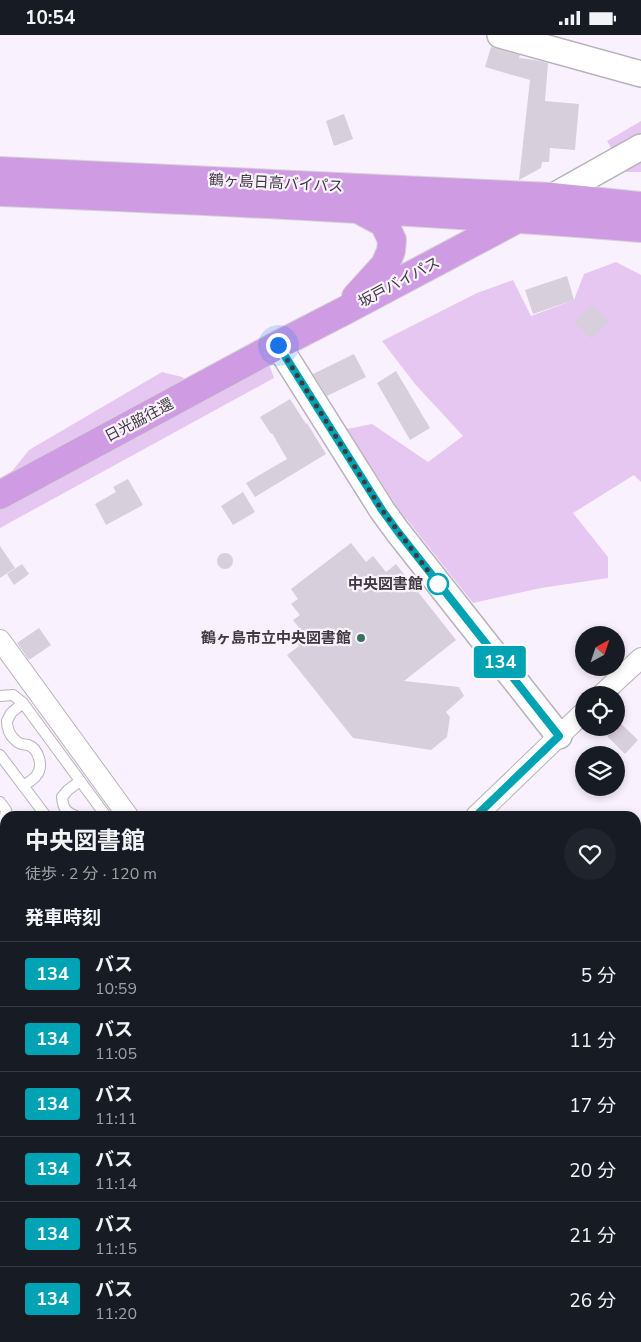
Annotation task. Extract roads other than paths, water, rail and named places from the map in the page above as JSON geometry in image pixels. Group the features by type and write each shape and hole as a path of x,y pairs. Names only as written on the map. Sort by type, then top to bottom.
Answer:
{"highway":[{"name":"鶴ヶ島日高バイパス","path":"0,171 552,197"},
{"name":"鶴ヶ島日高バイパス","path":"0,193 519,218"},
{"path":"552,197 641,206"},
{"name":"坂戸バイパス","path":"278,345 519,218 552,197"},
{"path":"344,311 385,265 391,251 392,240 384,223 356,209"},
{"path":"519,218 641,228"},
{"name":"日光脇往還","path":"0,495 278,345"}],"street":[{"path":"500,35 641,74"},
{"path":"552,197 641,147"},
{"path":"278,345 382,510 559,736"},
{"path":"0,640 124,811"},
{"path":"611,686 641,658"},
{"path":"481,811 575,721"}],"lane":[{"path":"0,696 13,695 23,703 102,811"},
{"path":"23,703 11,713 6,721 12,737 21,745 28,745 36,752 40,761 40,769 36,776 23,786"},
{"path":"0,755 42,811"},
{"path":"67,811 63,806 62,797 80,781"}],"place":[{"name":"中央図書館","path":"438,584"},
{"name":"鶴ヶ島市立中央図書館","path":"361,638"}]}
